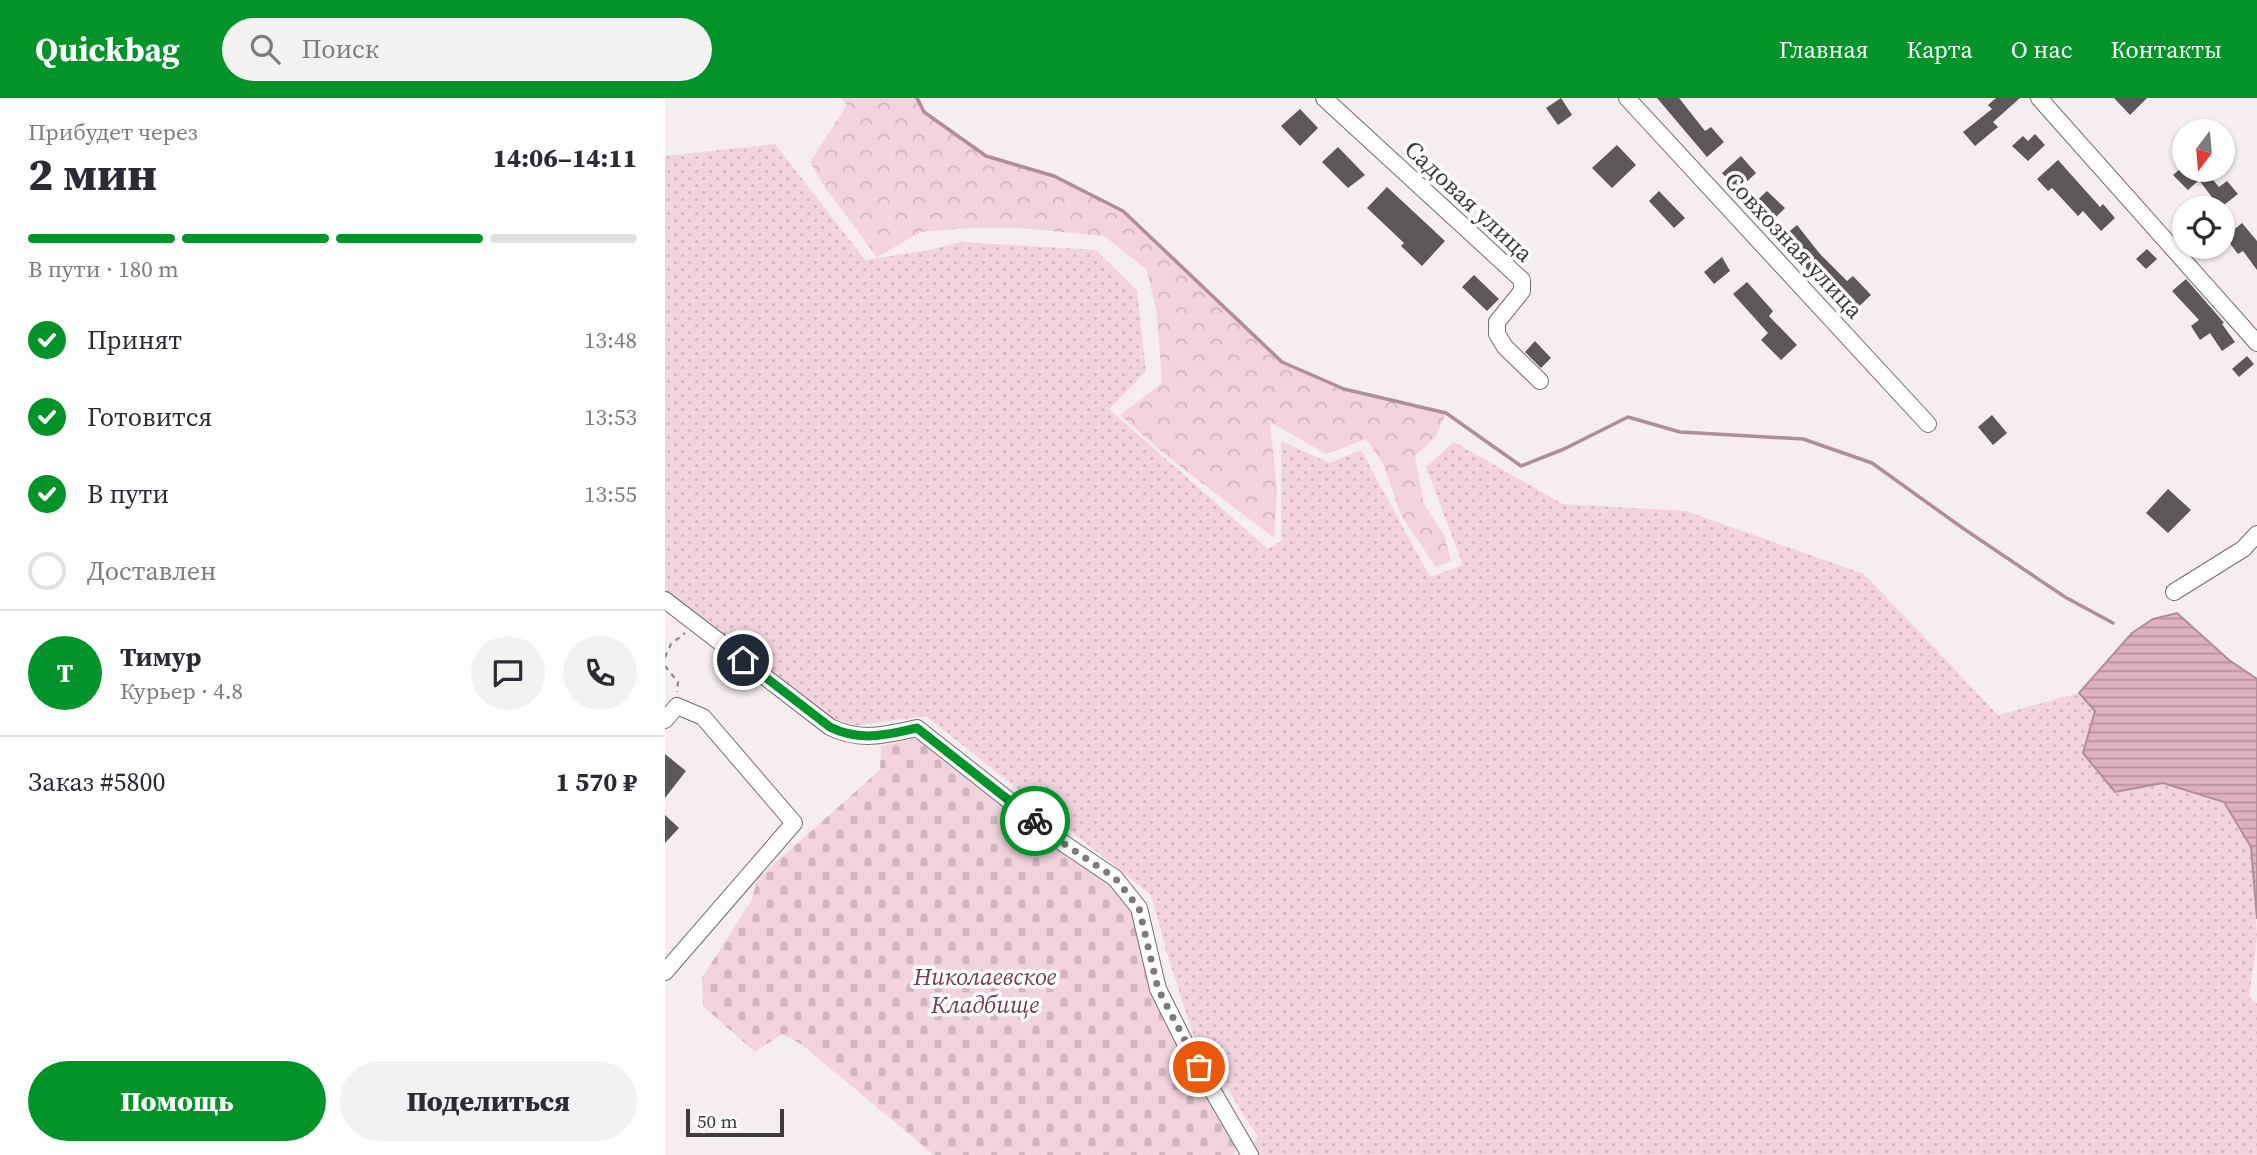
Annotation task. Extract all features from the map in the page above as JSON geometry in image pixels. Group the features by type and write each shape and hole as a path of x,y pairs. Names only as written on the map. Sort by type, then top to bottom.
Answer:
{"street":[{"name":"Садовая улица","path":"1324,98 1522,280 1522,291 1497,322 1497,334 1540,382"},
{"name":"Совхозная улица","path":"1627,98 1928,424"},
{"path":"2039,98 2257,343"},
{"path":"2173,592 2243,549 2257,534"},
{"path":"665,600 830,727 845,734 881,736 917,728 1063,843 1115,878 1139,908 1158,989 1187,1047 1250,1155"},
{"path":"665,720 677,706 703,718 795,823 665,972"}],"path":[{"path":"665,657 671,644 687,631 700,627"},
{"path":"665,666 678,682 677,706"}],"green space":[{"path":"841,98 917,98 924,112 986,156 1054,176 1123,211 1282,362 1344,389 1446,413 1436,436 1415,456 1424,504 1445,537 1451,561 1436,567 1401,515 1383,463 1366,439 1326,454 1270,422 1277,489 1274,538 1163,453 1120,415 1162,383 1157,316 1147,270 1104,236 1020,228 921,232 877,257 826,189 810,162 847,105"},
{"path":"775,144 865,260 961,242 1096,250 1137,291 1146,371 1109,409 1268,549 1281,541 1281,441 1330,463 1361,450 1430,577 1463,565 1426,467 1454,442 1563,504 1686,511 1864,574 1998,715 2079,693 2095,711 2083,753 2115,792 2163,783 2224,802 2251,847 2257,937 2249,997 2257,1003 2257,1155 1245,1155 1258,1137 1194,1037 1151,895 926,716 853,726 831,717 665,594 665,156"},
{"name":"Николаевское Кладбище","path":"918,738 1107,881 1133,913 1150,992 1237,1148 1233,1155 934,1155 801,1044 782,1034 755,1052 703,1006 702,978 751,901 758,878 880,770 881,746"}],"shaded area":[{"path":"2177,613 2229,660 2257,679 2257,919 2251,847 2224,802 2163,783 2115,792 2083,753 2095,711 2079,693 2132,633 2153,619"}],"building":[{"path":"1561,98 1572,115 1558,125 1546,108"},
{"path":"1657,98 1679,98 1705,131 1711,127 1724,142 1707,157"},
{"path":"1996,98 2020,98 1993,122 1998,127 1975,146 1963,132 1992,109 1988,105"},
{"path":"2114,98 2147,98 2130,115"},
{"path":"1300,109 1318,128 1300,146 1281,126"},
{"path":"2035,134 2045,145 2028,161 2012,146 2023,136 2028,141"},
{"path":"1617,145 1636,165 1612,188 1592,168"},
{"path":"1338,147 1365,175 1348,188 1322,162"},
{"path":"1741,156 1756,173 1738,190 1722,173"},
{"path":"2058,160 2100,207 2103,204 2115,218 2101,231 2083,211 2078,216 2052,188 2048,191 2037,179"},
{"path":"2180,182 2197,182 2188,190"},
{"path":"2200,182 2215,182 2219,187 2228,182 2238,194 2235,196 2211,196"},
{"path":"1387,187 1445,241 1422,266 1401,246 1404,243 1367,208"},
{"path":"1659,191 1685,218 1674,228 1649,201"},
{"path":"1767,191 1785,208 1769,224 1751,206"},
{"path":"2242,223 2257,241 2257,270 2243,251 2238,254 2235,250 2235,229"},
{"path":"1797,225 1820,254 1847,281 1853,276 1871,295 1851,314 1820,282 1819,284 1788,246 1791,243 1785,235"},
{"path":"2147,249 2157,259 2146,269 2136,259"},
{"path":"1722,257 1730,271 1714,284 1704,272"},
{"path":"1474,275 1499,299 1487,311 1462,287"},
{"path":"2186,279 2224,323 2222,324 2235,342 2222,351 2210,333 2200,340 2191,326 2199,320 2172,291"},
{"path":"1747,282 1773,311 1769,316 1797,345 1781,360 1761,340 1768,333 1733,294"},
{"path":"1535,341 1551,358 1541,368 1525,352"},
{"path":"2247,356 2254,364 2239,377 2232,369"},
{"path":"1992,415 2007,433 1993,445 1978,427"},
{"path":"2168,489 2191,510 2168,533 2146,513"},
{"path":"665,754 686,771 665,798"},
{"path":"665,815 679,828 665,843"}],"waterway":[{"path":"917,98 924,112 986,156 1054,176 1123,211 1282,362 1344,389 1446,413 1521,466 1564,449 1628,417 1680,432 1803,439 1872,463 2065,597 2113,623"}],"way so far":[{"path":"1035,821 1115,878 1139,908 1158,989 1199,1067"}],"route":[{"path":"743,660 830,727 845,734 881,736 917,728 1035,821"}]}
